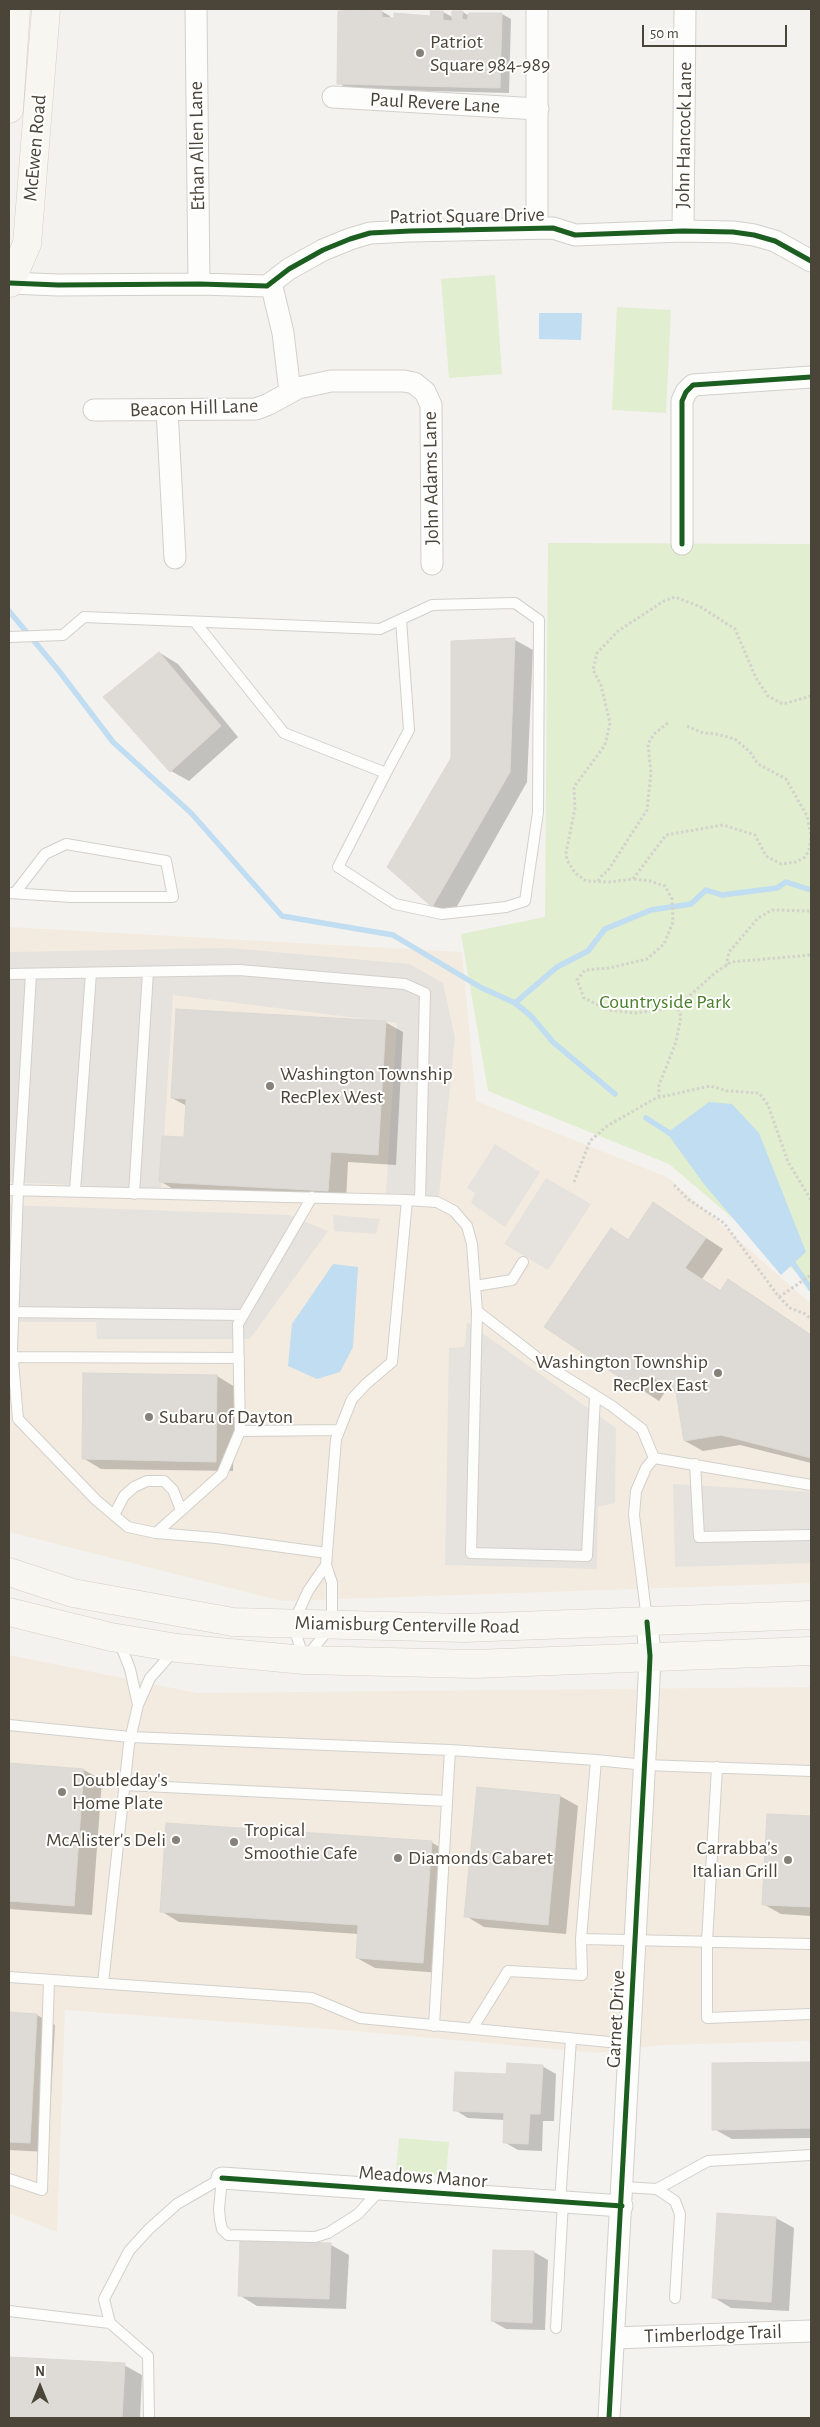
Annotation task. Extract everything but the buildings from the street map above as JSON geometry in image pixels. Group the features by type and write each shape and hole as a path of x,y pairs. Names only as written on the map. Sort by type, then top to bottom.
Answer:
{"main road":[{"name":"McEwen Road","path":"9,109 16,9"},
{"name":"McEwen Road","path":"9,287 27,244 46,9"},
{"name":"Miamisburg Centerville Road","path":"9,1572 73,1593 233,1622 464,1628 811,1614"},
{"name":"Miamisburg Centerville Road","path":"9,1612 111,1637 177,1648 304,1660 475,1664 811,1651"}],"street":[{"name":"Ethan Allen Lane","path":"196,9 199,284"},
{"path":"537,228 538,9"},
{"name":"John Hancock Lane","path":"683,231 686,9"},
{"name":"Paul Revere Lane","path":"333,97 538,109"},
{"name":"Patriot Square Drive","path":"267,286 289,269 323,250 370,233 553,228 575,235 683,231 754,235 775,241 811,261"},
{"path":"9,287 199,284 267,286 273,291 283,333 290,392"},
{"path":"682,544 682,401 686,392 693,385 811,377"},
{"name":"Beacon Hill Lane","path":"94,410 256,409 298,388 331,381 404,381 414,383 425,392"},
{"name":"John Adams Lane","path":"425,392 431,405 432,564"},
{"path":"167,410 175,558"},
{"name":"Garnet Drive","path":"609,2418 645,1765 650,1656 647,1622"},
{"name":"Meadows Manor","path":"222,2178 561,2202 622,2197"},
{"name":"Timberlodge Trail","path":"614,2338 811,2331"}],"lane":[{"path":"9,638 63,635 84,617 380,629 432,605 515,603 539,620 538,812 526,901 506,907 442,914 395,904 338,867 409,730 401,620"},
{"path":"195,622 284,733 386,773"},
{"path":"66,844 166,861 173,897 72,897 12,892 46,854 66,844"},
{"path":"9,974 239,970 405,984 425,993 420,1201"},
{"path":"134,1194 148,972"},
{"path":"75,1192 91,973"},
{"path":"30,974 13,1191 11,1312 12,1357 18,1420 128,1527 156,1533 216,1538 327,1553"},
{"path":"13,1191 407,1200 437,1202 454,1212 467,1226 472,1244 477,1311 471,1553 587,1556 594,1397"},
{"path":"156,1533 222,1474 240,1431 238,1324 312,1197"},
{"path":"304,1660 332,1624 332,1583 326,1565 336,1439 352,1400 366,1384 392,1362 407,1200"},
{"path":"475,1286 512,1280 524,1262"},
{"path":"477,1311 508,1337 594,1397 612,1406 642,1430 654,1458"},
{"path":"11,1312 244,1315"},
{"path":"12,1357 239,1358"},
{"path":"240,1431 340,1430"},
{"path":"654,1458 811,1484"},
{"path":"647,1622 634,1515 636,1491 646,1468 654,1458"},
{"path":"695,1464 698,1537 811,1535"},
{"path":"114,1515 124,1496 134,1486 147,1481 164,1481 173,1490 181,1510"},
{"path":"304,1660 293,1624 308,1591 326,1565"},
{"path":"111,1637 123,1651 138,1705"},
{"path":"103,1984 130,1737 138,1705 150,1678 168,1655 177,1648"},
{"path":"9,1725 130,1737 450,1750 645,1765 811,1771"},
{"path":"434,2026 450,1750"},
{"path":"472,2029 508,1971 582,1975 581,1939 596,1760"},
{"path":"718,1767 707,1942 706,2018 811,2014"},
{"path":"125,1786 447,1801"},
{"path":"581,1939 811,1944"},
{"path":"9,1977 312,1998 360,2018 630,2044"},
{"path":"9,2179 42,2190 49,1980"},
{"path":"556,2328 561,2202 571,2039"},
{"path":"622,2197 657,2189 708,2161 811,2155"},
{"path":"222,2178 219,2208 220,2220 222,2229 228,2235 315,2237 328,2233 358,2214 381,2189"},
{"path":"110,2323 104,2299 129,2251 177,2204 222,2178"},
{"path":"657,2189 675,2201 680,2214 675,2298"},
{"path":"9,2311 110,2323 148,2356 148,2418"}],"path":[{"path":"811,696 783,704 768,696 756,678 735,629 701,606 675,597 664,601 618,631 597,653 593,670 601,685 610,723 605,745 574,787 575,808 566,853 567,860 575,873 586,881 634,879 650,881 665,886 672,899 673,922 664,944 647,959 609,968 585,970 577,980 584,998 608,1010 636,1012 677,1007 732,962 811,955"},
{"path":"597,882 602,874 607,872 647,810 651,773 648,744 654,734 669,722"},
{"path":"634,879 666,835 723,826 755,835 766,856 781,864 796,862 810,850 811,836 807,816 786,779 758,764 750,752 735,739 703,733 687,726"},
{"path":"726,966 729,952 758,918 772,910 811,910"},
{"path":"659,1098 659,1085 676,1042 681,1016 677,1007"},
{"path":"574,1182 590,1141 607,1126 659,1098 710,1086 728,1091 759,1094 768,1105 788,1162 811,1200"},
{"path":"674,1185 689,1200 724,1223 779,1297 790,1308 805,1314 811,1319"},
{"path":"779,1297 811,1275"}],"shaded area":[{"path":"9,927 462,952 476,1101 667,1177 811,1304 811,1583 282,1601 9,1532"},
{"path":"230,948 410,964 443,983 455,1038 439,1196 386,1193 397,1023 173,995 161,1189 9,1182 9,952"},
{"path":"495,1144 540,1172 505,1227 471,1203 475,1193 467,1188"},
{"path":"546,1178 591,1204 548,1270 504,1244"},
{"path":"9,1205 289,1215 328,1231 250,1339 97,1339 96,1322 9,1322"},
{"path":"333,1215 380,1219 376,1234 334,1231"},
{"path":"467,1322 616,1428 615,1503 598,1507 597,1569 445,1565 449,1348 463,1347 465,1344"},
{"path":"673,1484 811,1492 811,1563 675,1567"},
{"path":"9,1655 197,1693 811,1687 811,2041 663,2045 596,2053 354,2031 65,2010 57,2232 9,2213"}],"green space":[{"path":"495,275 502,374 449,378 441,279"},
{"path":"617,307 671,310 666,413 612,410"},
{"name":"Countryside Park","path":"548,543 811,544 811,1285 669,1164 488,1091 461,934 545,917"},
{"path":"399,2138 449,2142 446,2176 396,2172"}],"water":[{"path":"539,313 582,313 581,340 539,339"},
{"path":"709,1102 732,1104 759,1133 806,1252 781,1275 704,1184 667,1133"},
{"path":"333,1264 358,1267 353,1347 340,1372 317,1379 288,1366 292,1324"}],"waterway":[{"path":"9,611 59,671 113,742 191,813 282,916 393,935 480,987 515,1003 531,1016 553,1042 615,1094"},
{"path":"515,1003 557,967 588,951 605,929 651,910 691,904 706,890 722,895 777,888 786,882 811,890"},
{"path":"646,1118 674,1136"},
{"path":"790,1259 811,1289"}],"cycle path":[{"path":"10,283 267,286 289,269 323,250 350,239 370,233 410,231 553,228 575,235 683,231 733,232 775,241 811,261"},
{"path":"682,544 682,401 686,392 693,385 811,377"},
{"path":"609,2418 648,1701 650,1656 647,1622"},
{"path":"222,2178 622,2206"}],"place":[{"name":"Patriot Square 984-989","path":"420,53"},
{"name":"Washington Township RecPlex West","path":"270,1086"},
{"name":"Washington Township RecPlex East","path":"718,1373"},
{"name":"Subaru of Dayton","path":"149,1417"},
{"name":"Doubleday's Home Plate","path":"62,1792"},
{"name":"McAlister's Deli","path":"176,1840"},
{"name":"Tropical Smoothie Cafe","path":"234,1842"},
{"name":"Diamonds Cabaret","path":"398,1858"},
{"name":"Carrabba's Italian Grill","path":"788,1860"}]}
